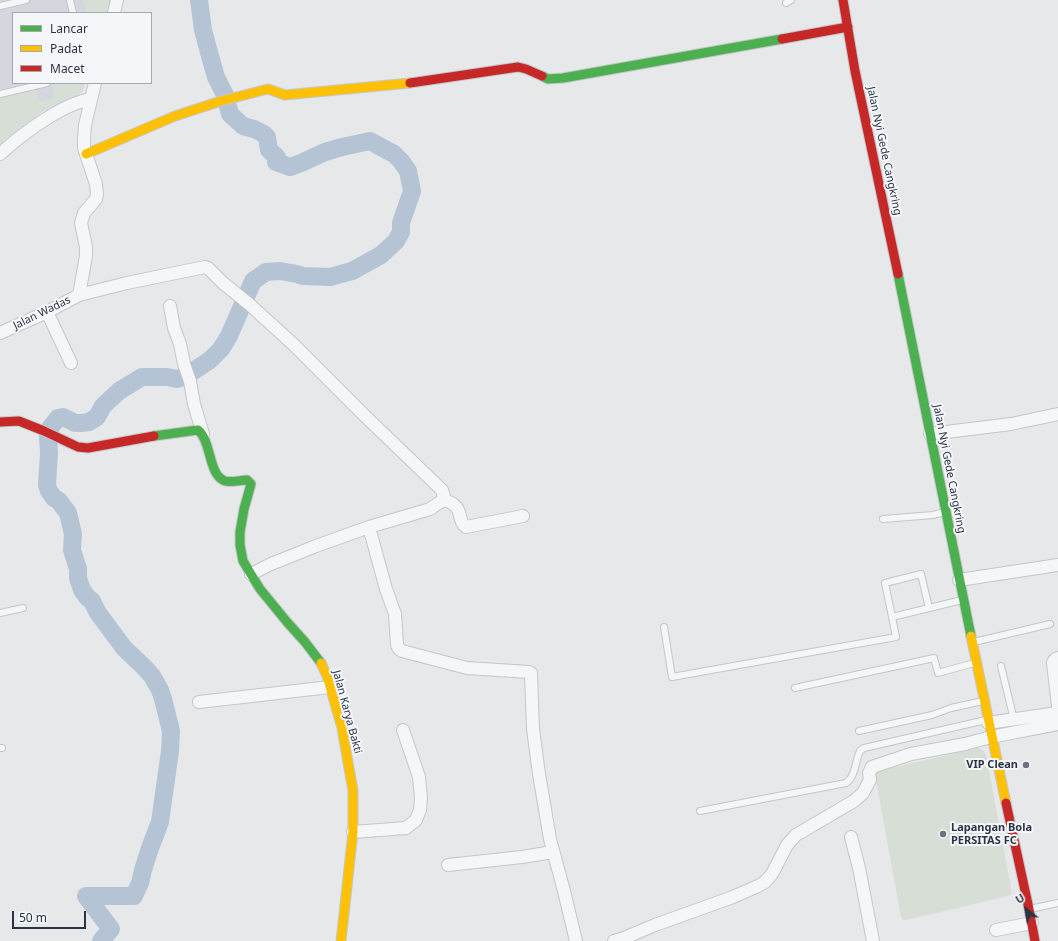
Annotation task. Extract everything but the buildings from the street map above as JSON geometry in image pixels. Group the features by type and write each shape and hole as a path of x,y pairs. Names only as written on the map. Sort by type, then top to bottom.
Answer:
{"street":[{"path":"114,12 117,0"},
{"name":"Jalan Nyi Gede Cangkring","path":"843,0 855,71 908,319 945,512 991,737 1035,941"},
{"path":"86,154 178,115 221,100 268,89 285,95 395,85 518,67 548,79 563,78 848,27"},
{"name":"Jalan Wadas","path":"0,333 48,312 79,295 86,256 86,247 81,223 84,213 96,199 97,194 96,184 84,148 85,132 95,84"},
{"path":"0,154 29,130 52,116 82,101 91,99"},
{"path":"79,295 127,283 206,267 208,268 293,344 364,416 442,490 444,497 443,500"},
{"path":"170,306 174,328 180,344 184,364 190,381 194,404 203,434"},
{"path":"48,312 72,363"},
{"path":"930,434 1011,424 1058,414"},
{"path":"0,422 19,421 78,447 88,448 193,430 199,430 203,434"},
{"name":"Jalan Karya Bakti","path":"203,434 210,458 219,478 223,481 247,480 251,484 244,509 240,532 240,545 243,561 260,589 321,663 327,676 342,728 352,781 353,832 341,941"},
{"path":"251,574 310,548 369,527 430,508 443,500 451,502 456,507 463,525 466,527 523,516"},
{"path":"369,527 394,614 397,645 402,652 467,668 531,673 535,750 550,839 576,941"},
{"path":"959,580 1058,565"},
{"path":"1058,658 1056,658 1053,663 1058,706"},
{"path":"200,702 330,687"},
{"path":"988,722 1058,713"},
{"path":"1020,719 1028,730"},
{"path":"614,941 733,898 765,882 772,874 787,845 796,835 854,801 864,792 870,780 869,773 872,767 911,754 1058,724"},
{"path":"353,832 406,828 416,820 420,810 421,798 419,777 403,730"},
{"path":"851,837 859,868 873,941"},
{"path":"448,865 553,852"},
{"path":"996,930 1032,923"}],"lane":[{"path":"0,6 26,0"},
{"path":"70,0 73,12"},
{"path":"0,94 43,84"},
{"path":"883,519 933,515 945,512"},
{"path":"664,627 672,677 896,638 885,583 921,574 929,608"},
{"path":"892,617 963,600"},
{"path":"0,613 23,608"},
{"path":"972,642 1050,624"},
{"path":"795,688 934,658 938,673 976,663"},
{"path":"1001,666 1020,719"},
{"path":"859,731 932,715 951,708 984,701"},
{"path":"700,811 846,783 852,776 860,751 864,748 988,722"},
{"path":"1029,909 1058,904"}],"shaded area":[{"path":"0,0 110,0 108,12 12,12 12,84 85,84 82,92 43,111 0,144"},
{"path":"83,0 110,0 108,12 86,12"},
{"path":"85,84 82,92 43,111 0,144 0,98 36,89 40,102 55,98 52,85"},
{"name":"Lapangan Bola PERSITAS FC","path":"977,748 983,750 986,755 1012,893 1008,896 903,920 901,917 875,775 879,771"}],"waterway":[{"path":"101,941 111,929 86,896 134,896 140,883 150,848 160,822 170,751 171,731 160,690 152,676 124,648 98,613 92,601 82,590 78,578 78,569 72,550 73,534 68,513 59,501 54,498 47,485 49,453 48,436 50,428 58,418 63,417 75,423 89,422 97,417 103,406 119,391 142,377 167,377 177,379 186,376 210,360 221,349 229,336 253,281 266,272 280,271 303,276 330,277 352,271 381,255 396,241 401,232 401,223 412,191 408,171 401,161 394,154 370,141 325,152 290,167 276,162 277,157 269,150 267,137 254,129 243,126 230,114 225,95 216,77 210,56 203,30 199,0"}],"traffic: fast":[{"path":"542,76 548,79 563,78 782,39"},
{"path":"898,274 971,636"},
{"path":"154,436 198,430 206,442 213,465 220,478 228,482 247,480 251,484 244,509 240,532 240,545 243,561 260,589 321,663"}],"traffic: slow":[{"path":"86,154 175,116 221,101 268,89 285,95 410,83"},
{"path":"971,636 1006,803"},
{"path":"321,663 327,676 342,728 353,791 353,832 341,941"}],"traffic: jam":[{"path":"843,0 855,71 898,274"},
{"path":"782,39 848,27"},
{"path":"410,83 518,67 542,76"},
{"path":"0,422 19,421 78,447 88,448 154,436"},
{"path":"1006,803 1035,941"}],"place":[{"name":"VIP Clean","path":"1026,765"},
{"name":"Lapangan Bola PERSITAS FC","path":"943,834"}]}
